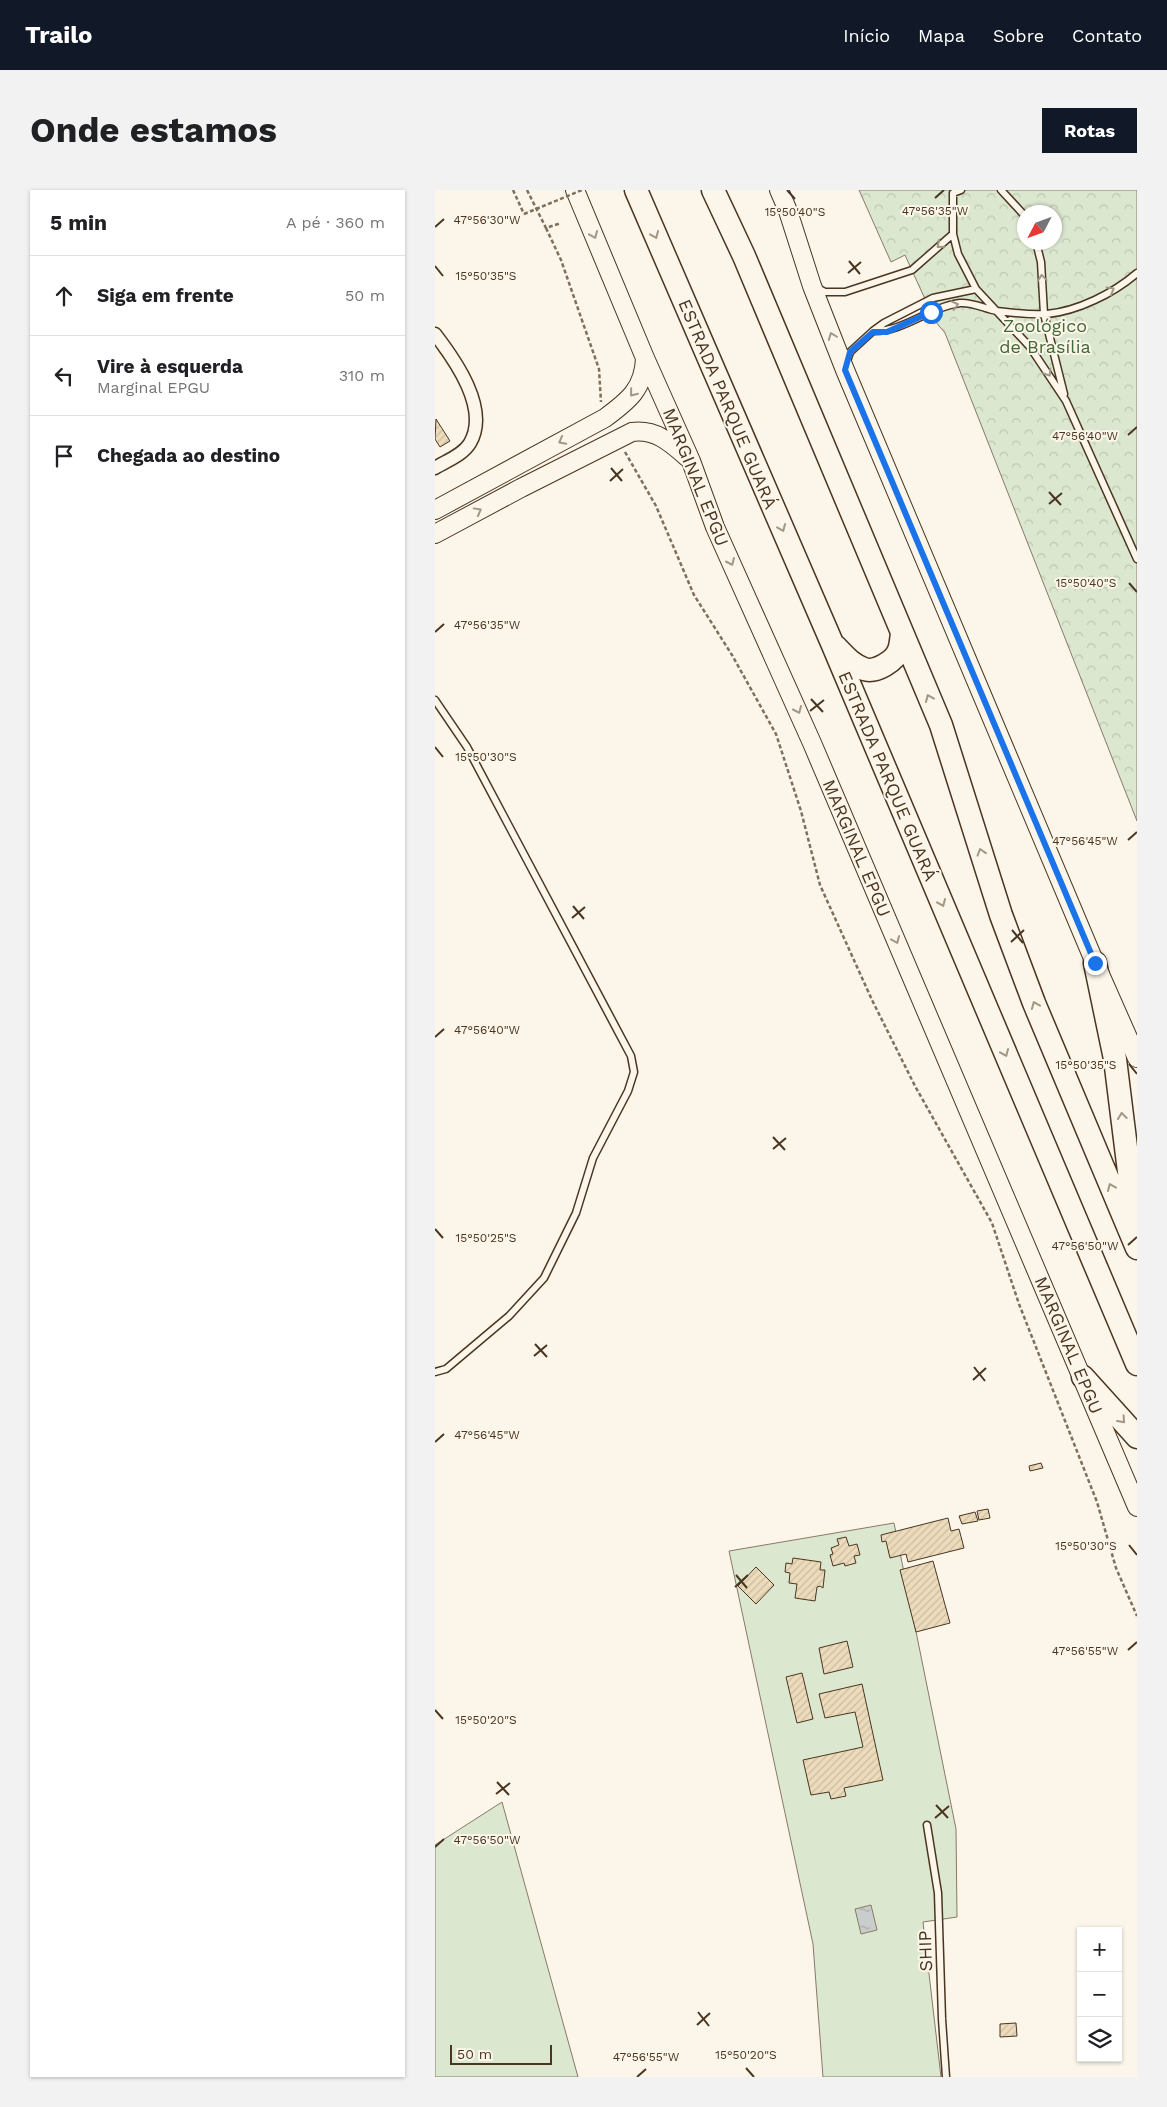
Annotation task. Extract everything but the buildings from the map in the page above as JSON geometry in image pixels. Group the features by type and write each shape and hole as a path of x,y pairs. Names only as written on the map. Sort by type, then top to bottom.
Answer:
{"highway":[{"name":"ESTRADA PARQUE GUARÁ","path":"635,190 832,643 1137,1364"},
{"path":"713,190 744,256 941,725 1001,915 1034,1003 1137,1248"},
{"path":"832,643 852,663 866,670 877,669 895,656 899,650 902,634"},
{"path":"1095,963 1115,1059 1137,1234"},
{"path":"1083,1377 1137,1437"}],"street":[{"name":"MARGINAL EPGU","path":"575,190 645,358 691,461 715,527 812,743 1137,1507"},
{"path":"779,190 788,211 812,286 845,370 1095,963 1137,1058"},
{"path":"435,334 468,386 475,405 475,419 469,444 459,454 435,468"},
{"path":"435,510 605,418 625,403 638,387 645,371 645,358"},
{"path":"435,534 631,432 644,430 670,442 691,461"}],"lane":[{"path":"961,190 953,191 953,234 958,254 975,289 1029,347 1066,400"},
{"path":"1001,190 1017,207"},
{"path":"812,286 825,292 845,292 912,270 953,234"},
{"path":"1038,250 1041,262 1044,314 1066,400 1137,559"},
{"path":"873,332 887,332 931,312 959,303 978,305 995,310 1044,314 1066,310 1090,301 1137,273"},
{"path":"845,370 850,352 884,323 933,298 975,289"},
{"path":"435,700 467,748 631,1056 634,1072 628,1091 593,1158 576,1213 544,1278 509,1316 446,1369 435,1372"},
{"name":"SHIP","path":"927,1825 938,1893 946,2077"}],"path":[{"path":"513,190 525,214 582,190"},
{"path":"527,190 561,260 599,368 601,405 605,418"},
{"path":"546,228 561,223"},
{"path":"617,440 656,506 694,595 732,655 776,734 801,810 819,885 872,1000 915,1086 992,1223 1019,1304 1097,1502 1116,1568 1137,1616"}],"green space":[{"name":"Zoológico de Brasília","path":"859,190 1137,190 1137,821 945,333 935,321 905,255 891,262"},
{"path":"894,1523 956,1829 957,1917 923,1922 941,2077 823,2077 813,1944 729,1551"},
{"path":"502,1802 578,2077 435,2077 435,1845"}],"water":[{"path":"871,1905 877,1930 861,1934 855,1909"}],"route":[{"path":"931,312 887,332 873,332 850,352 845,370 1095,963"}]}
